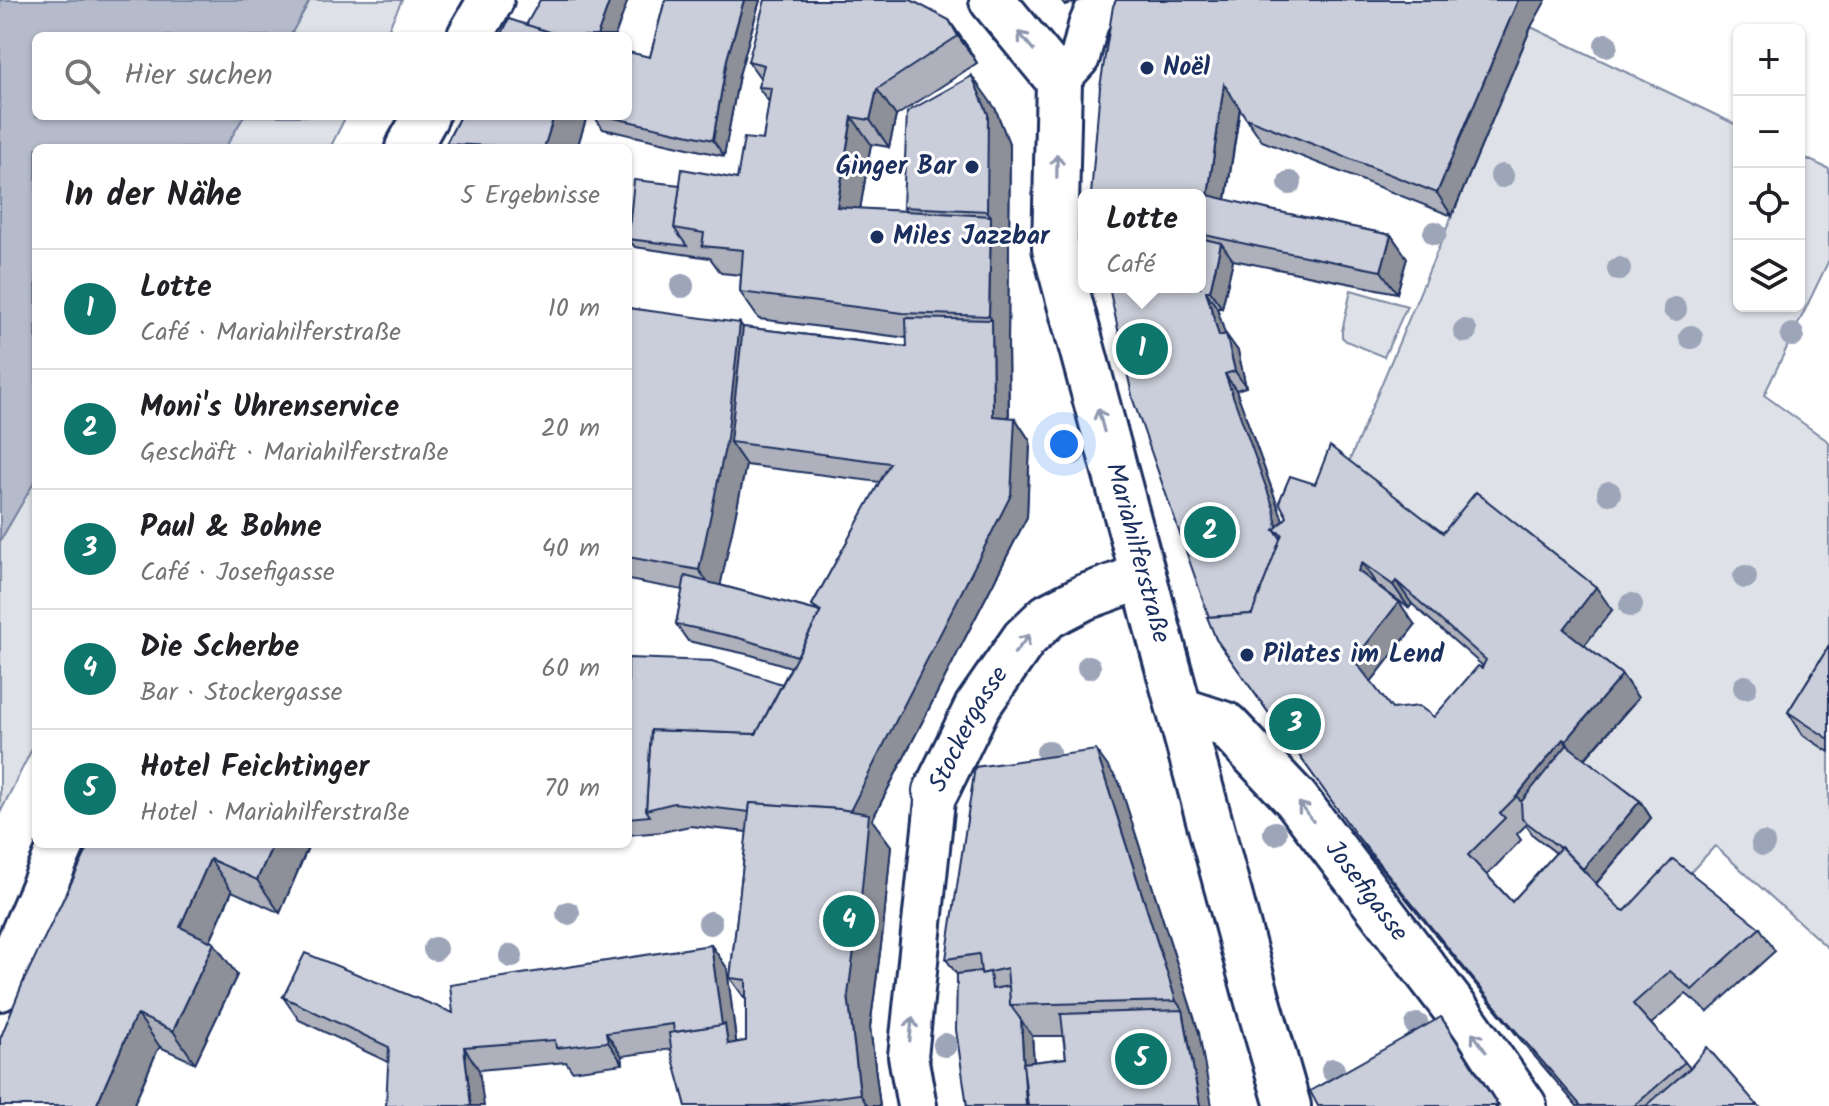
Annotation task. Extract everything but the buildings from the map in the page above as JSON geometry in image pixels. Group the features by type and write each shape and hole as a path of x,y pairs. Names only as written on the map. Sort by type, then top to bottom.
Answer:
{"street":[{"path":"472,32 491,0"},
{"path":"992,0 1059,81 1080,58 1099,0"},
{"name":"Mariahilferstraße","path":"1059,81 1055,248 1288,1106"},
{"path":"410,144 424,120"},
{"name":"Stockergasse","path":"917,1106 908,1056 936,791 977,707 1024,639 1048,616 1085,597 1143,576"},
{"name":"Josefigasse","path":"1180,710 1226,725 1296,799 1463,1019 1524,1106"},
{"path":"0,988 60,848"}],"shaded area":[{"path":"310,0 402,0 387,32 292,32"},
{"path":"1531,27 1733,123 1733,312 1804,312 1764,395 1829,442 1829,949 1715,846 1636,931 1593,887 1581,763 1637,698 1580,651 1612,610 1459,556 1346,469"},
{"path":"242,120 344,120 332,144 227,144"},
{"path":"1805,158 1829,169 1829,260 1805,310"},
{"path":"1351,290 1407,306 1384,357 1342,337"},
{"path":"32,486 32,749 0,813 0,541"}],"water":[{"path":"0,0 310,0 292,32 32,32 32,120 242,120 227,144 32,144 32,486 0,541"}],"place":[{"name":"Noël","path":"1147,68"},
{"name":"Ginger Bar","path":"972,167"},
{"name":"Miles Jazzbar","path":"877,237"},
{"name":"Lotte","path":"1142,349"},
{"name":"Moni's Uhrenservice","path":"1210,532"},
{"name":"Pilates im Lend","path":"1247,655"},
{"name":"Paul & Bohne","path":"1295,724"},
{"name":"Die Scherbe","path":"849,921"},
{"name":"Hotel Feichtinger","path":"1141,1059"}]}
